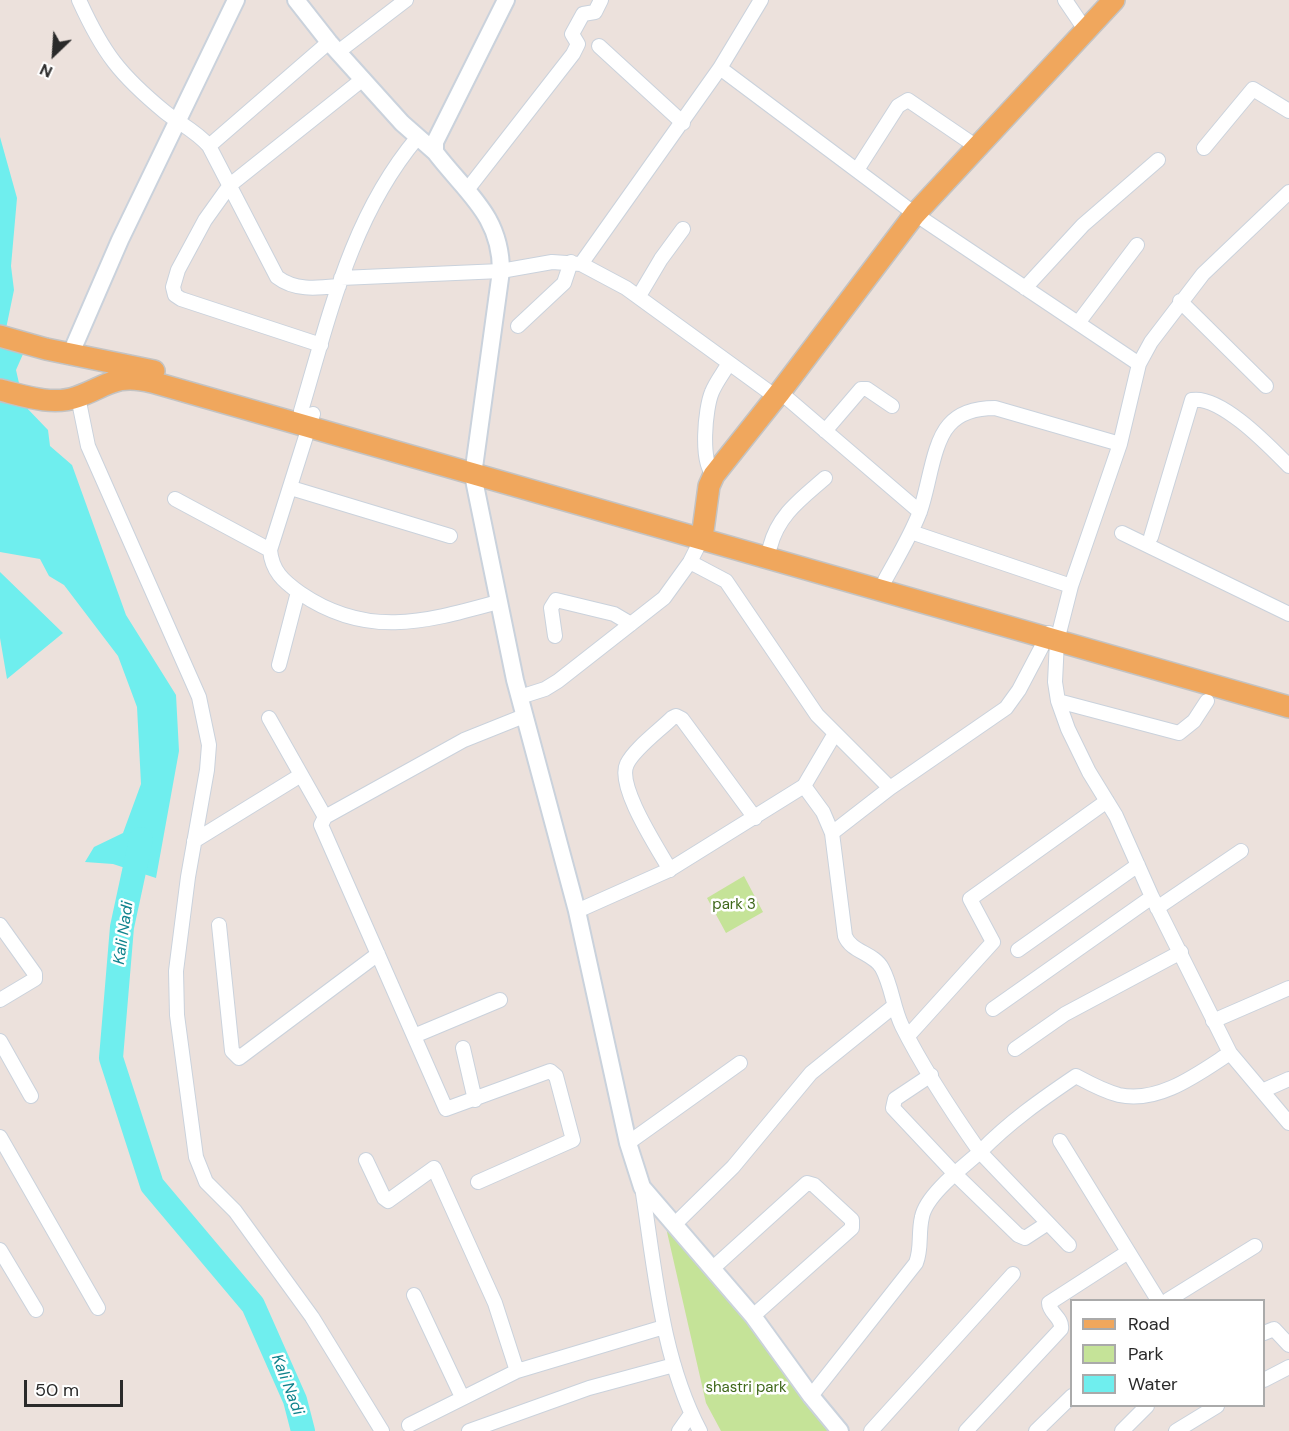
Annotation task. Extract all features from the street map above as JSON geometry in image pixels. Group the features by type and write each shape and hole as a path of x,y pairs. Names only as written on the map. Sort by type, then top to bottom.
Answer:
{"main road":[{"path":"702,533 714,475 778,395 915,214 1114,0"},
{"path":"0,336 46,349 129,365 308,417 473,469 1053,634 1289,696"},
{"path":"0,390 26,397 61,400 78,397 109,382 139,379 308,417"},
{"path":"702,533 770,547 885,580 1289,707"}],"street":[{"path":"79,0 108,57 143,94 177,122 199,134 209,146 230,184 246,221 277,277 283,281 306,288 340,282 501,271 552,262 576,263 639,296 729,363 778,395 825,431 920,512"},
{"path":"71,353 120,240 236,0"},
{"path":"296,0 363,79 417,138 435,152 486,212 496,233 501,253 501,271 473,469 519,697 577,911 627,1143 642,1187 664,1327 674,1365 691,1414 700,1431"},
{"path":"209,146 334,47 405,0"},
{"path":"435,152 438,131 506,0"},
{"path":"467,190 573,54 578,44 572,34 574,28 584,14 595,12 601,0"},
{"path":"518,326 564,283 576,263 682,123 720,68 761,0"},
{"path":"1065,0 1086,31"},
{"path":"599,46 682,123"},
{"path":"720,68 915,214 1139,364"},
{"path":"321,345 175,295 173,287 178,270 205,220 230,184 363,79"},
{"path":"1204,148 1253,89 1289,111"},
{"path":"857,170 898,106 908,100 977,147"},
{"path":"417,138 392,168 357,232 321,345 308,417 291,488 270,550 271,562 277,574 298,592 334,612 361,620 397,623 429,621 498,602"},
{"path":"1025,288 1083,225 1158,160"},
{"path":"832,833 890,788 1006,708 1019,690 1053,634 1071,586 1120,444 1139,364 1151,342 1180,301 1226,250 1289,192"},
{"path":"639,296 661,259 683,229"},
{"path":"1077,323 1137,245"},
{"path":"1180,301 1266,386"},
{"path":"714,475 709,471 705,458 709,401 712,391 729,363"},
{"path":"825,431 861,389 867,389 892,406"},
{"path":"78,397 88,446 186,663 205,719 209,745 207,770 178,941 176,996 193,1134 200,1172 235,1211 312,1317 382,1431"},
{"path":"1150,537 1192,400 1200,400 1231,414 1248,426 1289,466"},
{"path":"885,580 920,512 941,439 948,426 961,414 979,408 995,408 1120,444"},
{"path":"770,547 774,533 786,513 825,478"},
{"path":"291,488 450,536"},
{"path":"175,499 270,550"},
{"path":"911,532 1071,586"},
{"path":"519,697 545,689 558,681 664,598 690,562 702,533"},
{"path":"1122,533 1289,614"},
{"path":"690,562 716,573 737,593 794,685 834,735 890,788"},
{"path":"279,665 298,592"},
{"path":"555,636 551,608 556,600 614,614 631,624"},
{"path":"1053,634 1058,701 1083,761 1107,801 1230,1053 1289,1124"},
{"path":"1058,701 1179,733 1194,721 1207,701"},
{"path":"325,817 464,740 524,716"},
{"path":"670,870 636,808 625,774 628,762 672,718 676,716 682,719 755,818"},
{"path":"269,717 325,817 322,830 446,1109 552,1071 574,1136 573,1140 478,1182"},
{"path":"577,911 670,870 804,786 834,735"},
{"path":"194,841 301,775"},
{"path":"804,786 823,812 832,833 845,936 852,946 879,963 908,1036 980,1152 1069,1245"},
{"path":"908,1036 993,942 970,899 1107,801"},
{"path":"993,1009 1155,902 1241,850"},
{"path":"1018,950 1138,865"},
{"path":"0,925 35,974 35,979 26,986 0,1000"},
{"path":"219,925 232,1051 238,1058 378,954"},
{"path":"1015,1049 1065,1014 1181,952"},
{"path":"1213,1021 1289,988"},
{"path":"414,1036 500,1000"},
{"path":"675,1224 727,1174 811,1074 894,1005"},
{"path":"0,1041 31,1096"},
{"path":"463,1048 475,1100"},
{"path":"811,1396 912,1270 920,1252 922,1214 932,1199 955,1174 1024,1112 1076,1076 1119,1095 1138,1096 1165,1090 1190,1079 1230,1053"},
{"path":"627,1143 740,1064"},
{"path":"931,1075 895,1099 892,1105 955,1174 1022,1238 1048,1223"},
{"path":"1262,1091 1289,1080"},
{"path":"0,1137 98,1308"},
{"path":"1060,1141 1157,1299"},
{"path":"366,1160 384,1198 388,1201 434,1168 495,1303 517,1371"},
{"path":"713,1268 807,1183 814,1185 852,1220 852,1228 753,1316"},
{"path":"642,1187 753,1316 811,1396 840,1431"},
{"path":"1169,1299 1255,1246"},
{"path":"0,1250 36,1310"},
{"path":"966,1431 1062,1329 1061,1323 1050,1308 1050,1303 1128,1252"},
{"path":"872,1431 1013,1274"},
{"path":"414,1295 462,1397"},
{"path":"409,1425 517,1371 664,1327"},
{"path":"1265,1332 1274,1329 1289,1345"},
{"path":"469,1431 589,1388 674,1365"},
{"path":"1265,1379 1289,1367"},
{"path":"1036,1431 1070,1397"},
{"path":"1122,1431 1146,1407"},
{"path":"1176,1431 1215,1407"},
{"path":"679,1431 691,1414"}],"green space":[{"name":"park 3","path":"744,876 763,912 726,933 707,898"},
{"name":"shastri park","path":"662,1210 834,1431 721,1431 706,1403"}],"water":[{"path":"0,137 17,198 11,266 14,290 2,348 23,354 16,370 24,405 48,430 50,446 72,465 126,615 176,695 179,751 156,878 113,864 85,862 94,847 123,833 141,784 137,707 118,656 64,585 49,576 40,559 0,552"},
{"path":"0,572 63,633 7,679 0,638"}],"waterway":[{"name":"Kali Nadi","path":"141,839 122,927 111,1058 152,1185 253,1305 295,1400 303,1431"}]}
